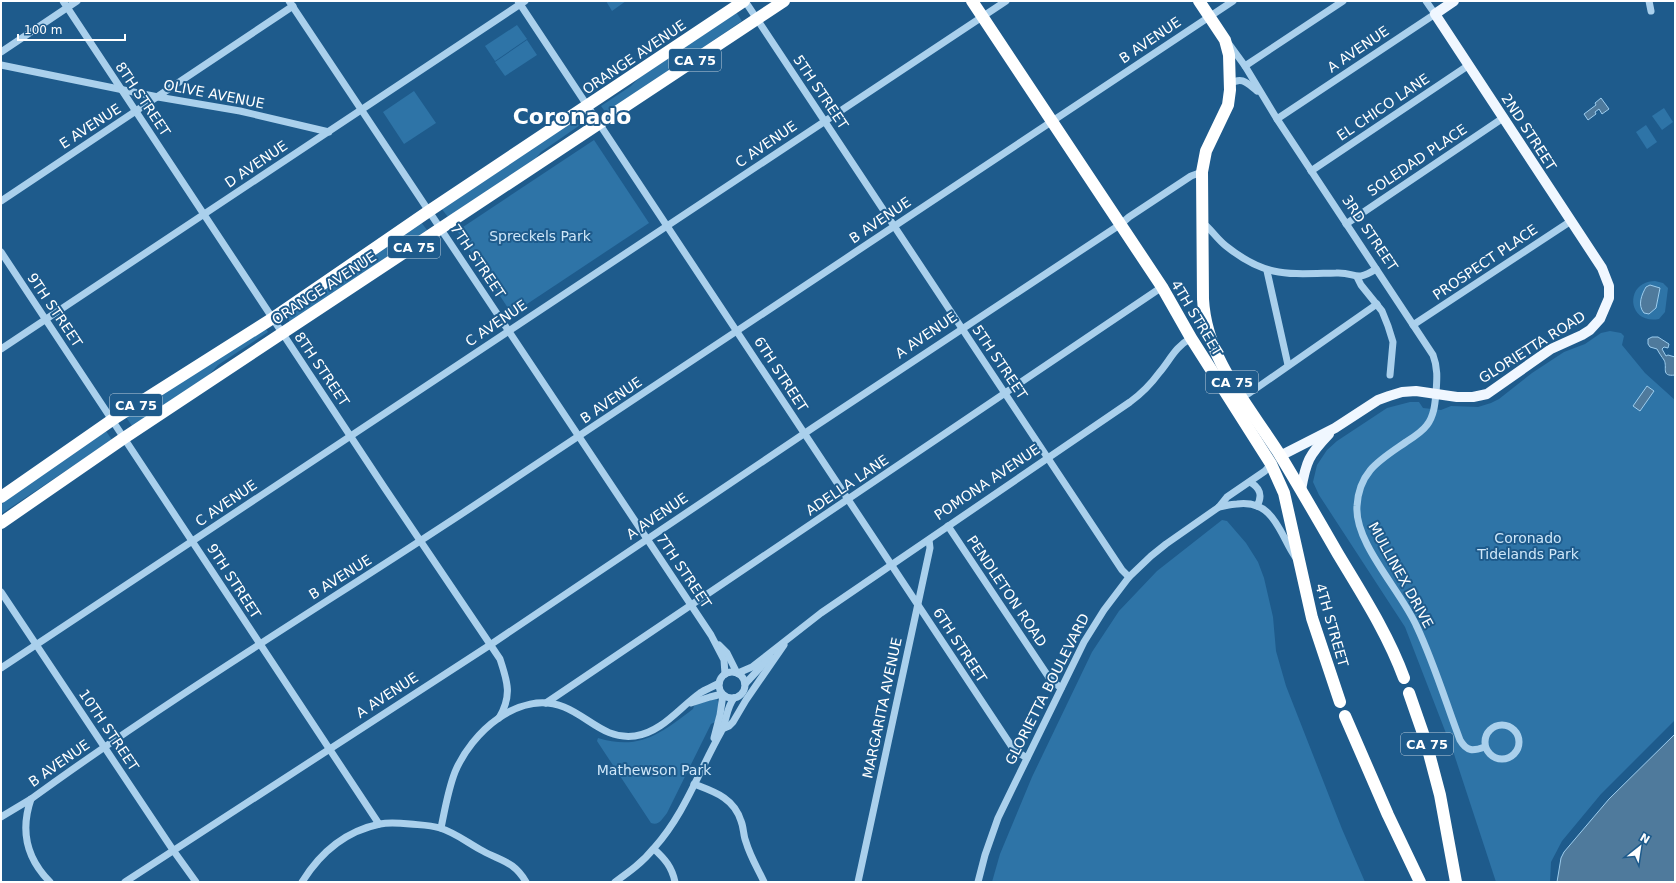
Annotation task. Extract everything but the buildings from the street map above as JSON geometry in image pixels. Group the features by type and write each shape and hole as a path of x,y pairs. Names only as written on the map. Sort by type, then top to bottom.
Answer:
{"highway":[{"name":"ORANGE AVENUE","path":"1,497 112,420 273,318 429,211 745,1"},
{"name":"ORANGE AVENUE","path":"1,523 124,438 784,1"},
{"name":"4TH STREET","path":"972,1 1162,287 1191,338 1271,464 1284,493 1312,618 1340,702"},
{"name":"3RD STREET","path":"1199,1 1225,40"},
{"name":"CA 75","path":"1225,40 1229,55 1230,84 1228,105 1206,151 1202,172 1204,313 1210,338 1226,373 1301,490 1372,610 1396,657 1404,678"},
{"name":"CA 75","path":"1410,694 1426,742 1440,795 1456,882"},
{"path":"1345,716 1388,815 1420,882"}],"main road":[{"name":"A AVENUE","path":"1435,14 1454,1"},
{"name":"2ND STREET","path":"1435,14 1571,220 1607,278"},
{"name":"GLORIETTA ROAD","path":"1436,394 1457,398 1487,394 1551,349 1590,330 1600,319 1606,308 1609,292 1607,278"},
{"path":"1280,456 1335,428 1378,400 1402,392 1416,391 1436,394"},
{"path":"1301,490 1304,471 1310,456 1335,428"}],"street":[{"name":"8TH STREET","path":"63,1 500,659 508,692 506,704 499,718"},
{"path":"1,52 77,1"},
{"name":"5TH STREET","path":"745,1 1122,570 1129,577"},
{"name":"C AVENUE","path":"1,668 1006,1"},
{"name":"B AVENUE","path":"1,817 31,799 260,643 421,541 1232,1"},
{"path":"1245,66 1343,1"},
{"name":"2ND STREET","path":"1426,1 1435,14"},
{"path":"1649,1 1651,11"},
{"name":"6TH STREET","path":"521,2 599,124 1014,750 1027,758"},
{"name":"D AVENUE","path":"1,349 362,110 521,2"},
{"name":"7TH STREET","path":"291,4 691,604 712,635 727,653 737,673"},
{"name":"E AVENUE","path":"1,201 136,112 291,4"},
{"name":"A AVENUE","path":"1277,119 1435,14"},
{"name":"3RD STREET","path":"1225,40 1245,66 1260,94 1433,355 1438,371 1436,394"},
{"name":"OLIVE AVENUE","path":"1,65 158,97 240,111 329,132"},
{"name":"EL CHICO LANE","path":"1311,171 1468,65"},
{"name":"3RD STREET","path":"1230,84 1236,80 1242,80 1260,94"},
{"name":"SOLEDAD PLACE","path":"1346,224 1503,118"},
{"name":"A AVENUE","path":"125,882 330,750 490,644 804,433 1120,224 1128,217 1191,176 1202,172"},
{"name":"PROSPECT PLACE","path":"1413,325 1571,220"},
{"path":"1202,222 1210,228 1224,245 1250,263 1267,270 1288,274 1338,273 1357,277 1368,274 1376,269"},
{"name":"9TH STREET","path":"1,252 379,824"},
{"path":"1267,270 1288,365"},
{"path":"1357,277 1361,285 1382,310 1388,326 1392,342 1390,375"},
{"name":"ADELLA LANE","path":"546,703 1162,287"},
{"path":"1248,394 1377,304"},
{"name":"POMONA AVENUE","path":"725,674 729,672 737,673 752,667 821,613 1130,402 1143,392 1160,373 1175,350 1191,338"},
{"name":"MULLINEX DRIVE","path":"1436,394 1435,403 1428,424 1414,437 1376,463 1364,478 1358,498 1357,519 1368,545 1417,626 1460,740 1464,747 1469,750 1475,751 1485,747"},
{"name":"GLORIETTA BOULEVARD","path":"978,882 985,855 998,818 1091,630 1129,577 1166,544 1219,507 1227,497 1250,482 1271,464"},
{"path":"1250,482 1259,489 1261,495 1257,506 1276,520 1290,550 1300,563"},
{"name":"GLORIETTA BOULEVARD","path":"1219,507 1237,504 1257,506"},
{"name":"PENDLETON ROAD","path":"948,526 1050,679 1061,688"},
{"name":"MARGARITA AVENUE","path":"858,882 930,548 929,540"},
{"name":"10TH STREET","path":"1,592 104,748 196,882"},
{"name":"7TH STREET","path":"712,635 724,660 725,674"},
{"path":"686,706 710,697 722,695 728,698 734,698 740,696 743,692 745,684 788,638"},
{"name":"POMONA AVENUE","path":"615,882 637,866 654,849 674,821 722,729 733,722 788,638"},
{"path":"737,673 744,679 745,684"},
{"path":"441,828 449,791 456,771 475,739 499,718 529,705 546,703 564,707 607,733 623,736 636,736 656,729 700,694 719,683 725,674"},
{"path":"711,750 720,715 722,695 719,689 719,683"},
{"path":"722,729 730,704 734,698"},
{"path":"1500,724 1511,727 1519,736 1519,748 1516,753 1507,759 1492,756 1485,747 1486,735 1494,726 1500,724"},
{"path":"694,784 721,795 737,810 742,822 746,842 764,882"},
{"path":"31,799 27,811 26,841 36,866 50,882"},
{"path":"302,882 312,865 329,849 349,835 379,824 402,823 429,825 441,828 466,840 483,851 505,860 513,866 526,882"},
{"path":"654,849 666,860 673,871 675,882"}],"green space":[{"path":"606,1 626,1 612,11"},
{"path":"736,12 742,21 606,113 601,106 631,86 639,78"},
{"path":"517,25 527,39 495,61 485,46"},
{"path":"527,40 537,55 505,76 495,62"},
{"path":"414,91 436,123 404,144 383,112"},
{"path":"1664,108 1673,122 1662,130 1652,116"},
{"path":"579,117 583,123 541,152 536,158 448,217 441,208"},
{"path":"1646,125 1657,142 1647,149 1636,132"},
{"name":"Spreckels Park","path":"594,140 649,223 512,314 457,231"},
{"path":"421,222 427,230 290,322 286,316"},
{"path":"1650,281 1663,283 1668,288 1665,312 1659,319 1650,319 1642,317 1637,312 1634,307 1633,300 1634,294 1638,288"},
{"path":"264,326 268,332 218,365 209,375 132,426 126,417"},
{"name":"Coronado Tidelands Park","path":"1610,331 1621,333 1624,336 1622,345 1645,373 1675,400 1675,720 1601,794 1562,841 1551,862 1550,882 1496,882 1454,754 1405,627 1319,495 1313,482 1317,465 1327,450 1337,441 1387,408 1410,402 1419,402 1423,408 1441,410 1451,406 1478,407 1491,403 1499,399 1532,373 1564,352 1585,344 1601,333"},
{"path":"106,431 112,440 1,514 1,505 14,492"},
{"path":"1222,520 1227,521 1246,543 1258,562 1264,578 1273,617 1276,651 1286,686 1342,829 1365,882 992,882 1000,854 1032,777 1092,652 1119,611 1157,571"},
{"name":"Mathewson Park","path":"717,699 719,704 715,722 711,724 667,813 658,823 651,823 597,741 598,738 626,742 638,741 660,732 693,709 694,706 699,703"}],"shaded area":[{"path":"1601,98 1609,109 1602,114 1599,109 1595,112 1596,114 1588,120 1584,114 1596,105 1595,103"},
{"path":"1650,285 1660,288 1656,308 1649,314 1644,313 1641,303 1644,290"},
{"path":"1658,337 1669,344 1668,348 1664,347 1662,349 1666,356 1668,355 1675,357 1675,375 1666,373 1664,360 1657,349 1650,347 1648,344 1648,339"},
{"path":"1647,386 1654,391 1640,411 1633,406"},
{"path":"1675,734 1675,882 1557,882 1561,858 1564,852 1609,799"}],"district":[{"name":"Coronado","path":"572,116"}]}
